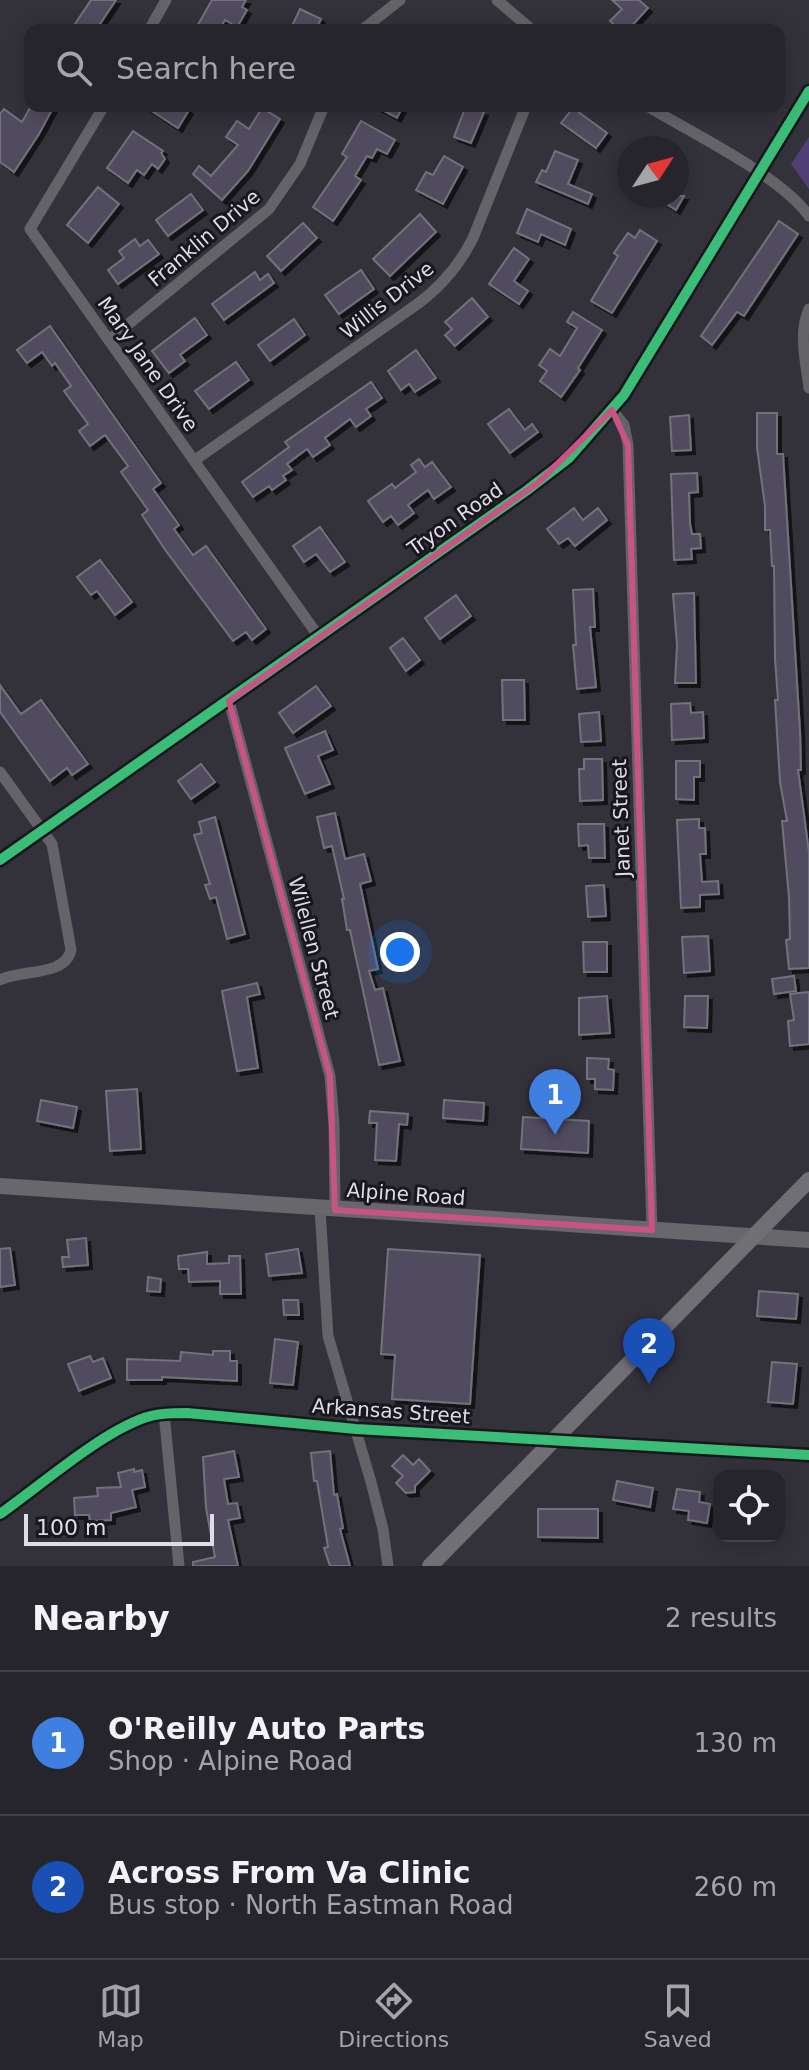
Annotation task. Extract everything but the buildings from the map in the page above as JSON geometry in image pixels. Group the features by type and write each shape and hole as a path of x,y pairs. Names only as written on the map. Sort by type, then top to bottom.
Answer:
{"main road":[{"path":"430,1566 809,1180"},
{"name":"Alpine Road","path":"0,1186 809,1240"}],"street":[{"path":"152,24 166,0"},
{"path":"370,24 400,0"},
{"path":"497,0 525,24"},
{"name":"Tryon Road","path":"0,860 546,476 576,451 612,410 809,91"},
{"name":"Mary Jane Drive","path":"100,112 30,229 319,637"},
{"name":"Franklin Drive","path":"109,340 269,209 300,164 322,112"},
{"name":"Willis Drive","path":"195,460 416,305 441,284 473,238 524,112"},
{"path":"657,112 759,173 792,197 809,216"},
{"path":"809,309 804,336 809,388"},
{"name":"Janet Street","path":"612,410 624,425 628,445 652,1230"},
{"name":"Wilellen Street","path":"229,701 331,1084 328,1336 383,1529 388,1566"},
{"path":"0,772 44,830 55,856 71,944 70,957 56,967 0,980"},
{"path":"164,1413 179,1566"},
{"name":"Arkansas Street","path":"0,1514 108,1436 144,1418 164,1413 356,1429 809,1455"}],"highlighted area":[{"path":"612,410 628,445 652,1230 335,1210 330,1076 229,701 539,482"}],"shaded area":[{"path":"809,137 809,189 791,164"}],"cycle path":[{"path":"0,860 569,458 624,395 809,91"},
{"path":"0,1514 108,1436 144,1418 166,1414 187,1413 356,1429 809,1455"}],"place":[{"name":"O'Reilly Auto Parts","path":"555,1135"},
{"name":"Across From Va Clinic","path":"649,1384"}]}
